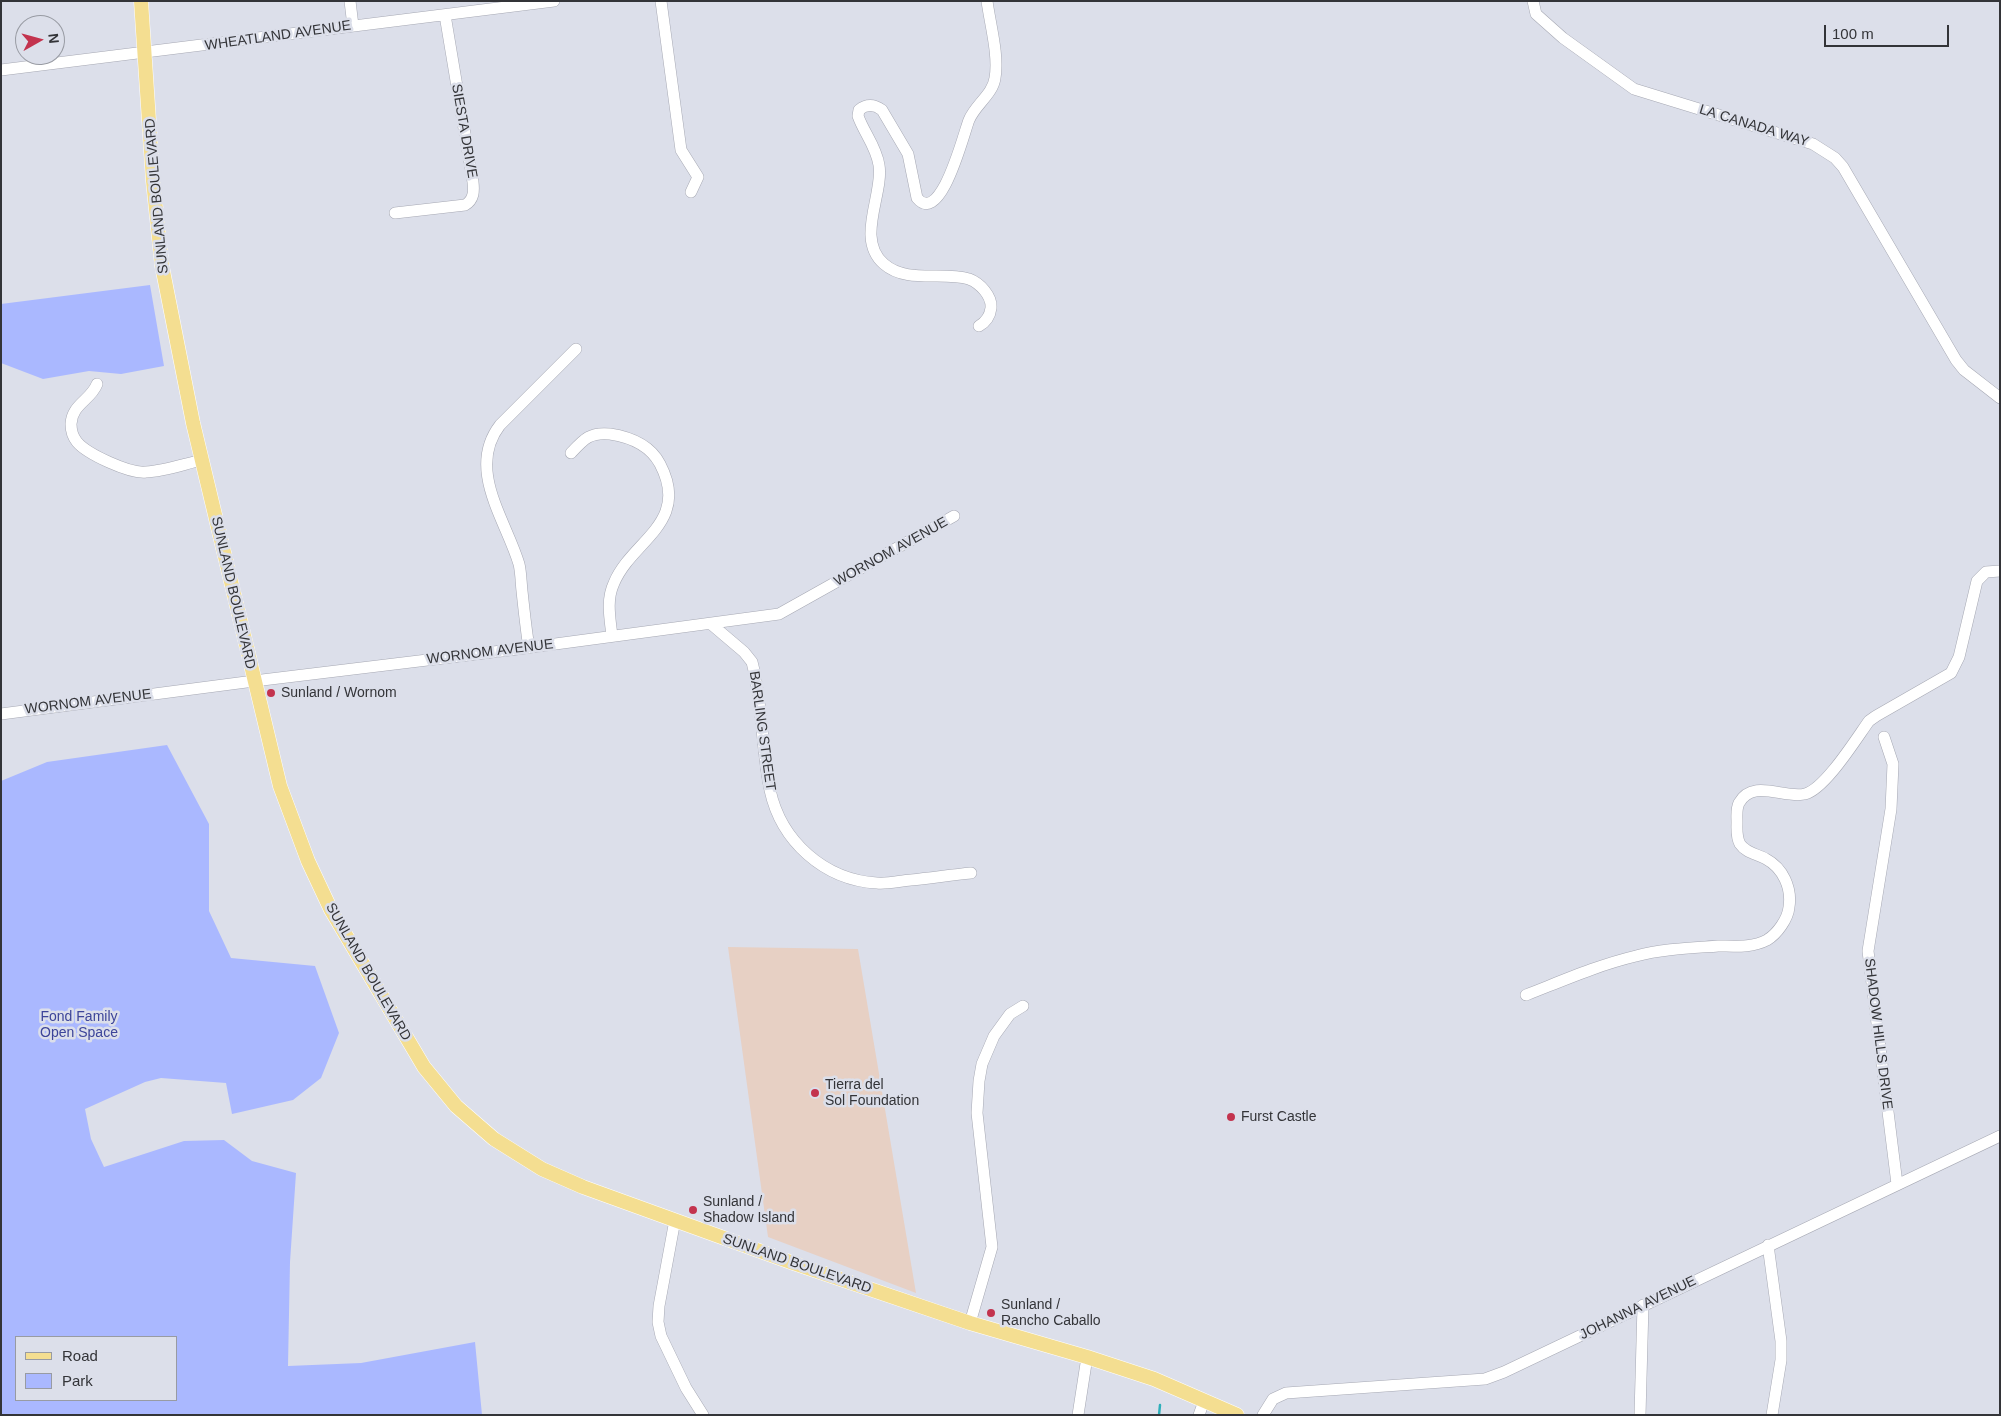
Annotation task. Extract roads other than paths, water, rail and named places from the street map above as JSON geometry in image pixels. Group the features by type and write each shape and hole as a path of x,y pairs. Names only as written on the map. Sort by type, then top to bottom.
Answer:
{"main road":[{"name":"SUNLAND BOULEVARD","path":"141,1 153,181 162,266 202,460 280,786 308,861 335,918 424,1067 456,1106 494,1139 515,1154 542,1169 583,1187 793,1263 970,1323 1154,1378 1237,1415"}],"street":[{"path":"350,1 353,26"},
{"name":"WHEATLAND AVENUE","path":"1,70 554,1"},
{"path":"661,1 681,150 698,177 691,192"},
{"path":"979,326 987,320 991,306 989,298 974,282 958,277 927,276 899,272 884,265 880,260 872,242 870,226 880,176 879,166 876,149 858,116 859,110 868,106 878,107 882,110 908,154 917,198 924,203 935,200 950,175 970,118 994,84 996,63 987,1"},
{"name":"LA CANADA WAY","path":"1533,1 1536,14 1563,38 1634,89 1813,144 1835,158 1843,167 1956,360 1964,370 2000,398"},
{"name":"SIESTA DRIVE","path":"395,213 465,205 470,202 473,196 473,182 445,15"},
{"path":"529,648 520,566 491,492 486,463 488,447 492,436 500,425 576,349"},
{"path":"97,384 95,390 76,408 72,416 73,434 84,448 120,467 145,472 202,460"},
{"path":"571,453 584,438 599,433 622,436 638,442 658,462 667,485 667,505 660,524 625,565 614,583 609,598 612,636"},
{"name":"WORNOM AVENUE","path":"1,714 254,680 529,648 779,614 954,516"},
{"path":"1526,995 1637,955 1685,949 1754,945 1774,935 1789,910 1790,898 1788,887 1775,865 1766,858 1747,850 1740,843 1737,807 1740,801 1746,795 1759,790 1798,795 1816,789 1870,721 1951,673 1959,657 1977,581 1986,572 2000,571"},
{"name":"BARLING STREET","path":"711,624 744,652 752,662 773,803 794,842 810,857 828,869 843,876 876,883 971,873"},
{"name":"SHADOW HILLS DRIVE","path":"1884,737 1893,764 1891,808 1868,951 1897,1184"},
{"path":"970,1323 992,1248 976,1113 978,1081 982,1064 994,1036 1010,1014 1023,1006"},
{"name":"JOHANNA AVENUE","path":"1263,1415 1273,1399 1286,1393 1484,1380 1511,1369 1768,1245 1841,1213 1897,1184 2000,1136"},
{"path":"675,1220 658,1306 658,1322 661,1336 686,1388 703,1415"},
{"path":"1768,1245 1781,1341 1772,1415"},
{"path":"1640,1415 1643,1305"},
{"path":"1078,1415 1087,1357"},
{"path":"1198,1415 1204,1400"}],"waterway":[{"path":"1159,1415 1160,1405"}],"place":[{"name":"Sunland / Wornom","path":"271,693"},
{"name":"Tierra del Sol Foundation","path":"815,1093"},
{"name":"Furst Castle","path":"1231,1117"},
{"name":"Sunland / Shadow Island","path":"693,1210"},
{"name":"Sunland / Rancho Caballo","path":"991,1313"}],"park label":[{"name":"Fond Family Open Space","path":"79,1026"}]}
